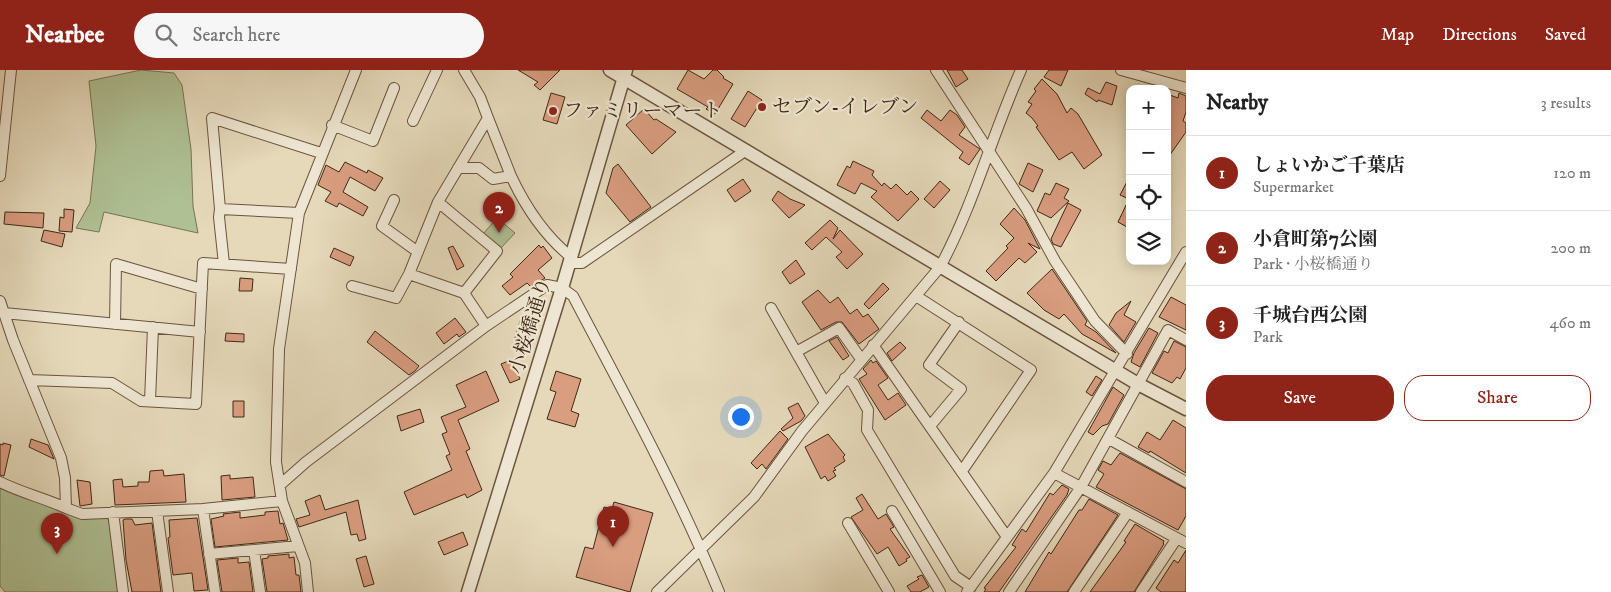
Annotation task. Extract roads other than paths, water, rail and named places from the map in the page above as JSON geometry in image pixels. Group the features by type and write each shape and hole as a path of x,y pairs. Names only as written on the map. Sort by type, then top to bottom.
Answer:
{"street":[{"path":"0,176 11,70"},
{"path":"308,592 304,563 282,500 276,462 279,358 299,213 332,125 356,70"},
{"path":"413,121 437,70"},
{"path":"464,70 480,97 510,176 523,203 570,260 582,263 745,151"},
{"path":"610,70 625,74 745,151 1138,384 1186,409"},
{"path":"936,70 990,152 1095,321 1126,354"},
{"path":"657,592 754,497 845,378 940,267 956,238 1021,70"},
{"path":"1121,70 1186,88"},
{"name":"小桜橋通り","path":"468,592 562,288 625,74"},
{"path":"332,125 373,141 394,88"},
{"path":"224,264 218,217 220,209 212,118 321,153"},
{"path":"352,286 396,298 409,274 438,202 488,118"},
{"path":"458,168 479,168 493,179 510,176"},
{"path":"394,200 382,226 418,252"},
{"path":"438,202 497,251 464,293"},
{"path":"220,209 299,213"},
{"path":"845,378 853,383 868,410 867,430 955,576 969,589 1054,473 1117,371 1186,253"},
{"path":"29,380 112,383 141,401 196,404 203,263 291,268"},
{"path":"115,324 116,264 202,289"},
{"path":"409,274 464,293 486,326"},
{"path":"280,485 306,462 486,326 547,285 562,288 573,296 631,406 700,548 718,592"},
{"path":"916,296 1031,370 962,471"},
{"path":"0,302 61,458 65,478 66,508"},
{"path":"771,308 825,403"},
{"path":"4,313 200,332"},
{"path":"930,426 961,389 929,365 959,322"},
{"path":"150,401 153,327"},
{"path":"796,352 839,328 861,359"},
{"path":"1009,592 1081,487 1109,440 1168,330 1186,340"},
{"path":"873,345 1007,537"},
{"path":"1109,440 1186,482"},
{"path":"1054,473 1182,541 1141,592"},
{"path":"0,482 25,494 47,499 82,514 204,509 282,500"},
{"path":"204,509 215,592"},
{"path":"158,510 168,592"},
{"path":"892,511 940,592"},
{"path":"113,512 123,592"},
{"path":"1074,592 1128,512"},
{"path":"848,523 889,592"},
{"path":"210,554 298,546"},
{"path":"254,550 260,592"}],"place":[{"name":"セブン-イレブン","path":"762,107"},
{"name":"ファミリーマート","path":"553,111"},
{"name":"小倉町第7公園","path":"499,233"},
{"name":"しょいかご千葉店","path":"613,547"},
{"name":"千城台西公園","path":"57,554"}]}
